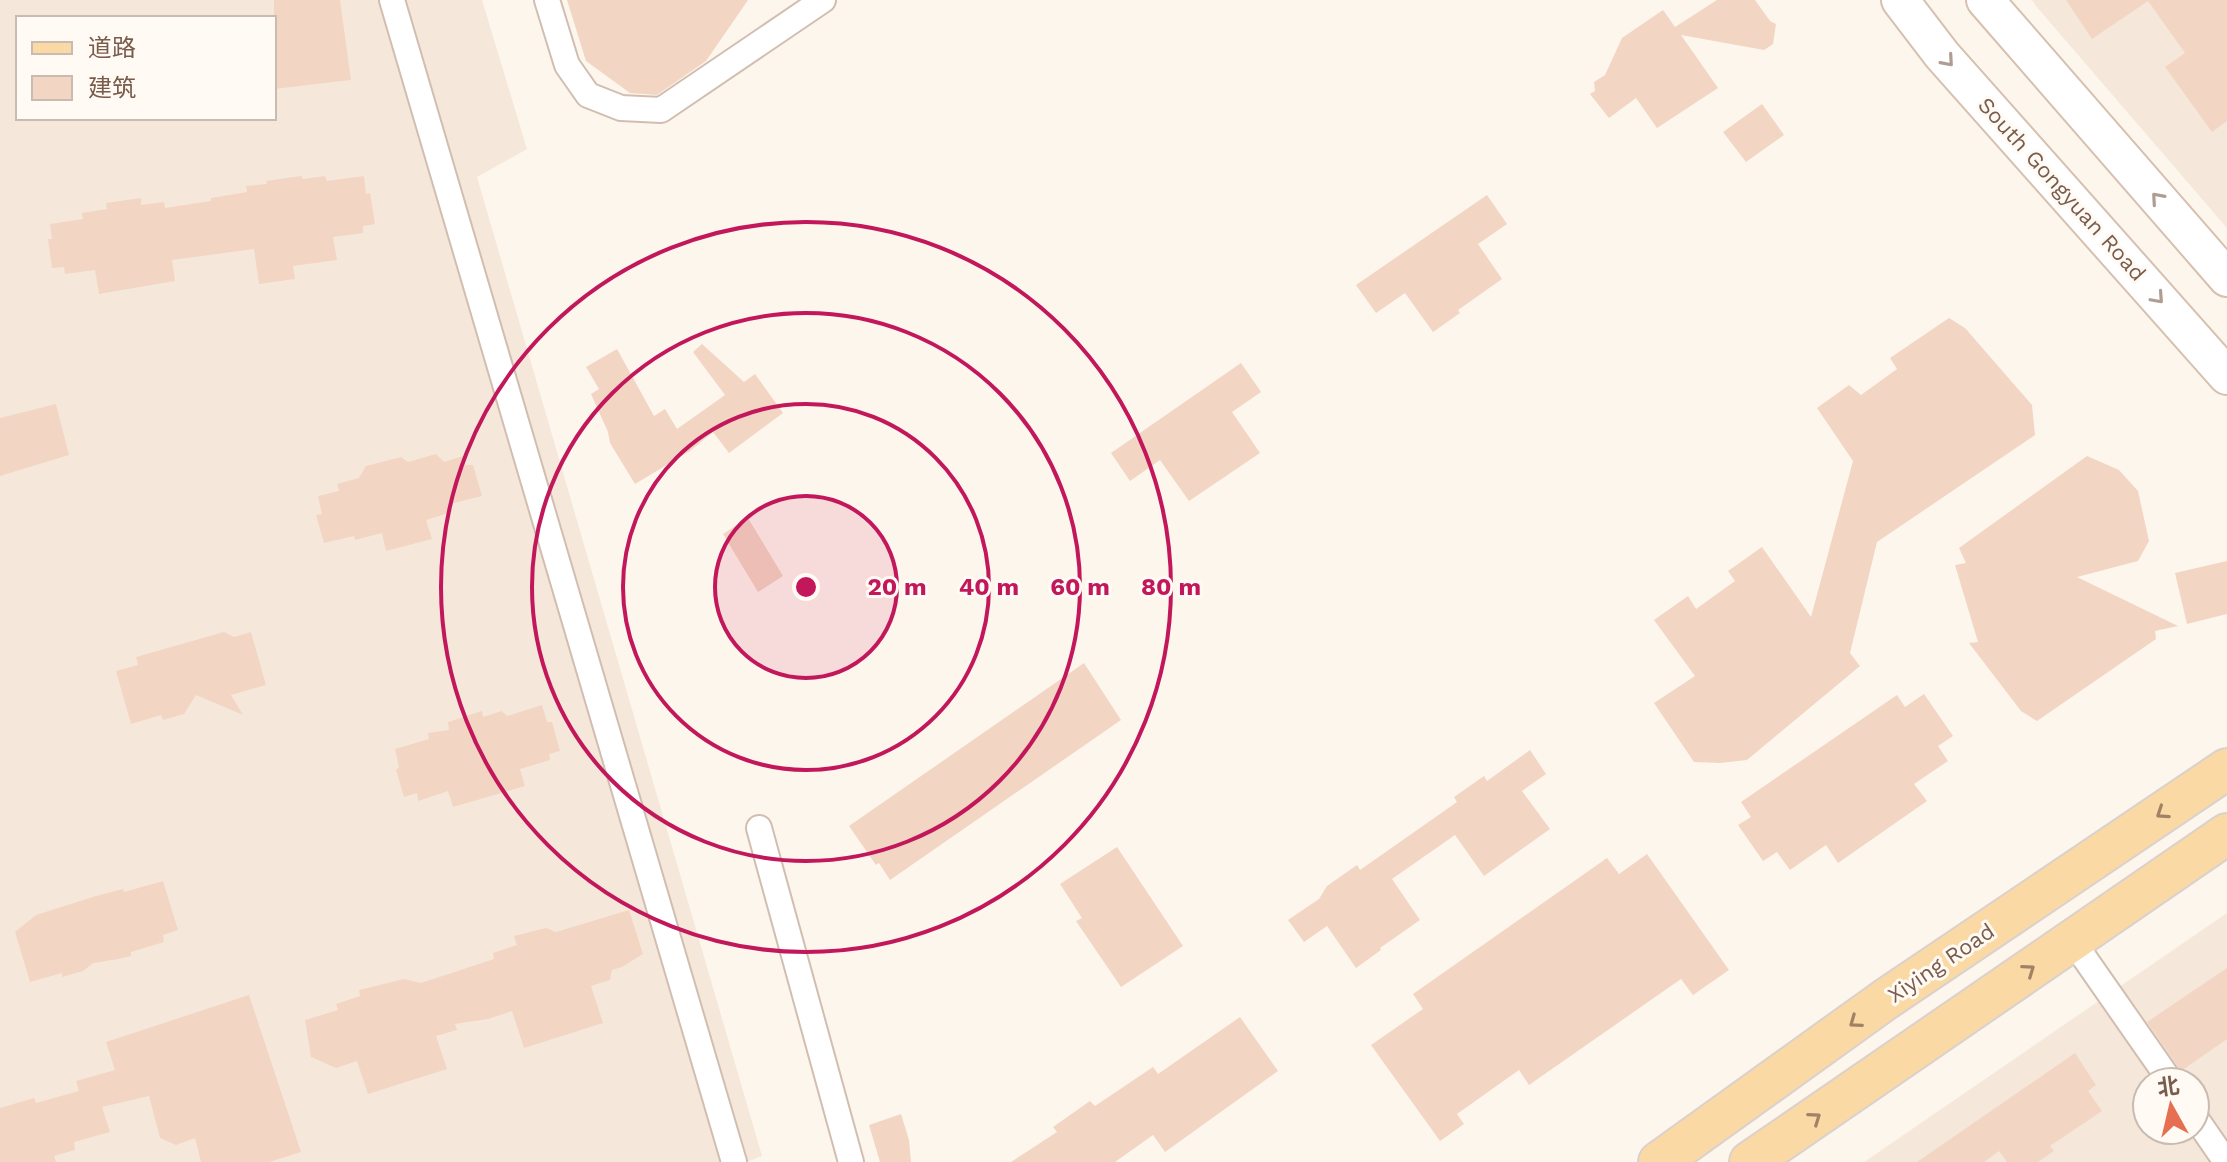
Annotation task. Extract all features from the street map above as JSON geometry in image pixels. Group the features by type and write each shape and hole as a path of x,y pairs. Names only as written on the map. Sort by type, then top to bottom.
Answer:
{"main road":[{"name":"South Gongyuan Road","path":"1900,0 1942,55 2227,376"},
{"path":"1985,0 2227,278"},
{"name":"Xiying Road","path":"1659,1162 1886,999 2227,769"},
{"path":"1750,1162 2227,834"}],"street":[{"path":"392,0 734,1162"},
{"path":"547,0 567,65 588,95 621,108 661,110 823,0"},
{"path":"759,828 851,1162"},
{"path":"2072,940 2160,1066"},
{"path":"2211,1140 2226,1162"}],"shaded area":[{"path":"0,0 482,0 527,149 477,177 762,1156 747,1162 0,1162"},
{"path":"2032,0 2227,0 2227,228 2036,6"},
{"path":"2227,913 2227,1162 1864,1162"}],"building":[{"path":"274,0 340,0 351,80 276,89"},
{"path":"567,0 748,0 706,61 657,95 630,93 586,61"},
{"path":"1717,0 1755,0 1770,21 1776,24 1773,44 1764,50 1681,35 1718,88 1657,128 1636,98 1609,118 1590,94 1595,91 1594,82 1605,75 1622,38 1663,10 1675,27"},
{"path":"2066,0 2227,0 2227,121 2212,132 2165,67 2185,53 2148,1 2092,39"},
{"path":"1762,104 1784,135 1746,162 1723,132"},
{"path":"301,176 303,179 325,176 327,181 364,176 375,224 363,226 363,233 333,237 337,260 293,266 295,279 259,284 254,249 172,260 175,281 99,294 95,270 65,274 64,267 52,268 48,239 52,239 50,224 83,219 82,213 107,209 106,203 141,198 141,205 164,202 165,208 211,201 211,198 247,192 246,186"},
{"path":"1487,195 1507,224 1478,244 1502,279 1433,332 1405,293 1376,313 1356,285"},
{"path":"1949,318 1965,328 2032,405 2035,435 1877,542 1850,653 1860,666 1747,760 1694,762 1654,703 1695,676 1654,620 1688,596 1696,609 1735,581 1728,571 1762,547 1811,617 1853,461 1817,408 1849,385 1861,395 1897,369 1890,358"},
{"path":"702,344 744,382 755,374 783,413 729,453 713,432 690,451 635,484 610,443 591,394 599,389 586,367 617,349 654,416 665,409 677,429 725,395 693,352"},
{"path":"1241,363 1261,392 1232,412 1260,453 1189,501 1160,460 1130,481 1111,453"},
{"path":"56,404 69,455 0,476 0,418"},
{"path":"436,454 444,462 463,456 465,465 473,465 482,496 450,504 452,512 426,520 432,539 386,551 382,533 324,543 316,515 322,514 318,496 339,491 337,484 359,478 366,466 401,457 408,462"},
{"path":"2087,456 2119,470 2138,491 2149,541 2138,561 2077,577 2178,626 2155,631 2156,639 2037,721 2021,711 1969,643 1978,642 1955,565 1966,563 1959,548"},
{"path":"748,518 783,576 758,592 723,534"},
{"path":"2227,561 2227,614 2187,624 2175,573"},
{"path":"224,632 234,637 251,632 266,685 231,695 243,715 196,695 184,714 163,720 161,715 131,724 116,671 138,665 136,657"},
{"path":"1084,663 1121,720 890,880 849,826"},
{"path":"1924,694 1953,736 1938,746 1948,761 1914,784 1927,801 1838,863 1826,845 1790,870 1777,852 1763,861 1738,825 1751,817 1741,802 1897,695 1905,707"},
{"path":"542,705 547,722 552,722 560,751 549,754 550,760 520,769 525,786 453,807 448,791 418,801 417,793 404,797 396,770 399,767 395,749 429,739 428,733 449,730 448,722 482,711 483,717 502,711 507,716"},
{"path":"1530,750 1546,774 1522,791 1550,829 1484,876 1455,835 1392,879 1420,920 1356,968 1327,926 1304,942 1288,920 1319,899 1327,886 1357,865 1360,870 1457,802 1454,797 1484,776 1487,781"},
{"path":"1117,847 1183,946 1121,987 1076,921 1082,918 1060,884"},
{"path":"1647,854 1729,970 1693,995 1681,979 1529,1085 1519,1070 1457,1114 1464,1124 1440,1141 1371,1045 1423,1009 1413,994 1607,858 1619,874"},
{"path":"163,881 178,930 163,935 164,942 131,952 131,956 93,963 83,971 30,982 15,932 36,915 96,896"},
{"path":"629,910 643,954 612,970 610,980 591,986 603,1023 524,1048 512,1011 488,1019 455,1024 457,1030 436,1036 447,1069 368,1094 357,1061 336,1068 311,1057 305,1020 338,1010 336,1004 360,996 359,990 404,979 421,983 494,959 493,953 517,945 514,936 546,928 556,932"},
{"path":"2227,968 2227,1039 2188,1066 2178,1066 2147,1022"},
{"path":"249,995 301,1152 269,1162 201,1162 195,1138 176,1145 160,1138 149,1096 102,1107 110,1132 74,1142 75,1150 54,1156 56,1162 0,1162 0,1108 34,1098 36,1103 79,1091 76,1081 115,1070 106,1042"},
{"path":"1240,1017 1278,1071 1165,1152 1153,1135 1115,1162 1011,1162 1057,1132 1053,1127 1090,1101 1095,1106 1153,1067 1158,1074"},
{"path":"2075,1053 2096,1085 2088,1091 2102,1111 2050,1146 2054,1151 2038,1162 2007,1162 1999,1151 1984,1162 1917,1162"},
{"path":"901,1114 909,1140 911,1162 880,1162 869,1125"}]}
